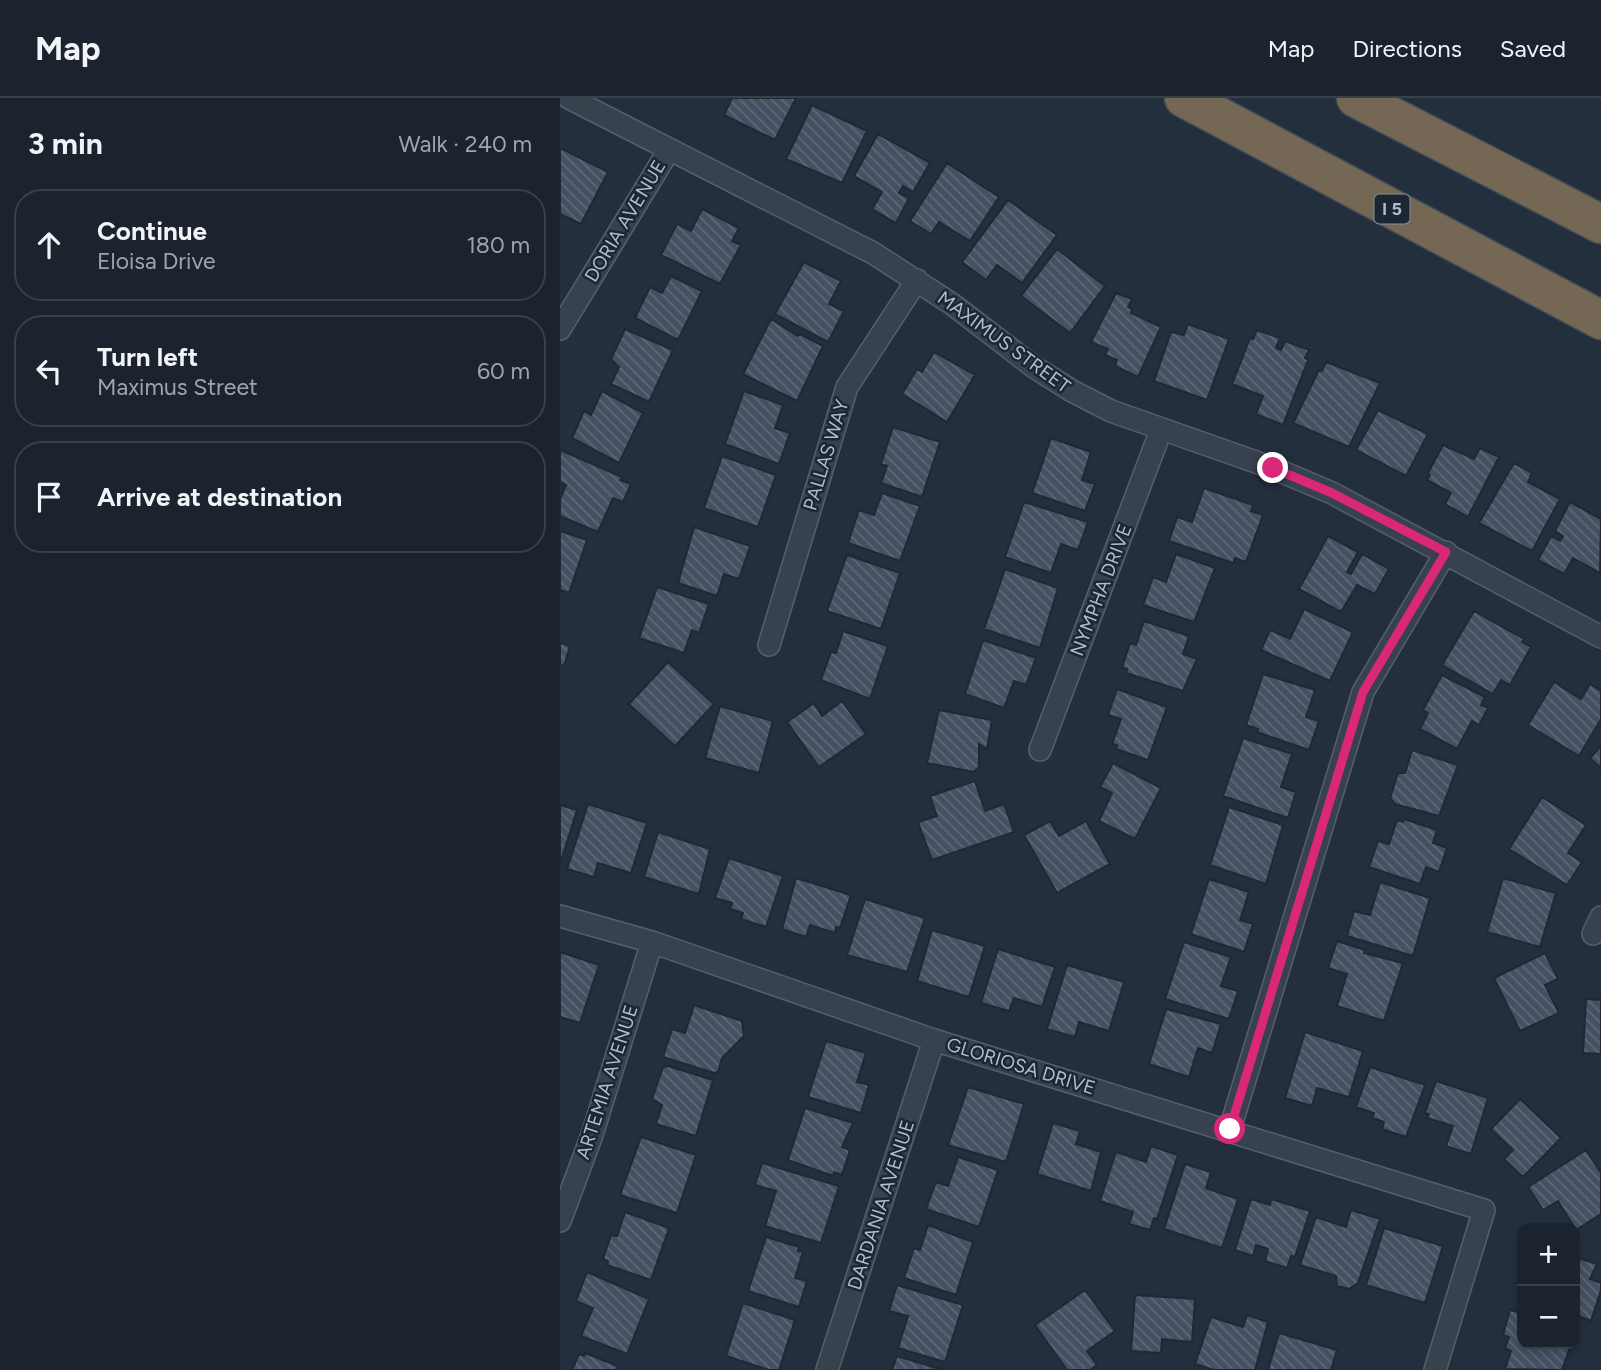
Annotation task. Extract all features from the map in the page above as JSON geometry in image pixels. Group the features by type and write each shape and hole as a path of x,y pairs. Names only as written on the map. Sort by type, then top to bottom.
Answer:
{"highway":[{"name":"I 5","path":"1184,98 1601,320"},
{"path":"1356,98 1601,224"}],"street":[{"name":"MAXIMUS STREET","path":"569,98 807,219 917,280 1034,367 1072,391 1111,411 1273,468 1343,499 1601,637"},
{"name":"DORIA AVENUE","path":"560,329 669,150"},
{"name":"PALLAS WAY","path":"769,645 847,387 917,280"},
{"name":"NYMPHA DRIVE","path":"1040,750 1161,430"},
{"path":"1230,1129 1363,692 1446,552"},
{"name":"GLORIOSA DRIVE","path":"560,916 652,942 934,1040 1230,1129 1484,1210 1435,1370"},
{"name":"ARTEMIA AVENUE","path":"560,1221 592,1135 652,942"},
{"name":"DARDANIA AVENUE","path":"827,1370 934,1040"}],"building":[{"path":"732,98 796,98 775,140 724,115"},
{"path":"812,105 867,131 842,183 786,159"},
{"path":"878,134 930,163 913,192 903,186 899,193 909,198 896,223 872,209 882,192 854,176"},
{"path":"560,148 608,172 581,224 560,214"},
{"path":"947,163 999,197 970,241 939,222 931,234 910,221"},
{"path":"1008,200 1057,235 1022,283 997,265 986,280 962,262"},
{"path":"702,209 739,228 732,241 741,245 720,284 661,255 677,224 691,231"},
{"path":"1057,249 1105,286 1070,333 1021,296"},
{"path":"804,262 841,281 829,304 844,311 828,342 775,314"},
{"path":"671,276 702,291 678,340 635,318 650,287 662,293"},
{"path":"1116,293 1132,299 1128,307 1132,309 1131,313 1161,327 1138,377 1115,366 1117,360 1105,355 1108,349 1091,342"},
{"path":"771,319 798,336 800,334 823,346 797,401 743,374"},
{"path":"1188,324 1229,339 1207,400 1154,381 1171,332 1184,335"},
{"path":"625,329 673,350 649,402 611,384 619,367 611,359"},
{"path":"1257,330 1280,338 1276,348 1281,350 1285,341 1309,350 1305,358 1308,360 1283,425 1256,414 1263,396 1232,384 1250,338 1253,339"},
{"path":"934,352 975,375 947,422 902,394 917,369 922,372"},
{"path":"1326,362 1380,383 1349,447 1293,423 1319,370 1322,371"},
{"path":"602,391 643,413 619,463 572,438 584,411 591,415"},
{"path":"744,391 783,405 775,428 790,433 779,464 725,444"},
{"path":"1378,410 1428,434 1406,476 1356,450"},
{"path":"893,427 940,442 922,497 881,483 887,466 881,464"},
{"path":"1051,438 1091,452 1082,480 1095,484 1085,511 1032,493"},
{"path":"1443,445 1474,459 1480,448 1499,457 1468,517 1445,504 1451,493 1427,480"},
{"path":"560,450 622,477 620,480 631,484 623,502 613,498 598,532 560,516 560,499 566,485 560,482"},
{"path":"722,456 776,475 758,527 704,508"},
{"path":"1514,463 1532,473 1528,482 1560,499 1532,551 1479,523"},
{"path":"1204,488 1253,505 1251,511 1263,515 1246,562 1235,558 1233,563 1169,541 1177,517 1192,522"},
{"path":"882,493 920,506 900,561 848,543 859,510 874,515"},
{"path":"1024,502 1088,522 1078,550 1061,544 1051,573 1005,557"},
{"path":"1570,502 1601,519 1600,573 1573,558 1564,574 1538,560 1551,536 1560,541 1563,536 1555,531"},
{"path":"694,527 750,546 739,579 724,574 717,596 678,583"},
{"path":"560,531 587,540 569,593 560,590"},
{"path":"1328,536 1358,552 1347,572 1351,574 1362,554 1389,569 1375,594 1357,585 1341,612 1299,589"},
{"path":"1176,554 1215,568 1194,622 1143,605 1153,577 1166,582"},
{"path":"847,555 900,573 881,629 827,611"},
{"path":"1005,569 1058,588 1040,648 984,629"},
{"path":"657,587 709,604 699,633 692,630 684,653 639,638"},
{"path":"1304,609 1353,632 1330,681 1261,650 1270,630 1290,639"},
{"path":"1474,611 1524,639 1522,642 1531,647 1510,685 1501,680 1493,694 1442,665"},
{"path":"1144,621 1189,636 1183,654 1197,659 1183,691 1126,673 1127,669 1122,668 1130,643 1136,645"},
{"path":"843,631 888,646 870,699 821,680 831,652 836,653"},
{"path":"983,640 1036,658 1026,685 1014,681 1004,708 965,694"},
{"path":"560,643 570,646 564,666 560,665"},
{"path":"668,662 714,704 675,746 629,704"},
{"path":"1263,674 1315,690 1306,717 1319,721 1309,750 1257,732 1258,729 1246,725"},
{"path":"1442,675 1485,697 1481,705 1488,708 1479,725 1472,721 1457,749 1420,729 1428,713 1423,710"},
{"path":"1554,682 1581,699 1590,684 1601,691 1601,719 1579,756 1528,725"},
{"path":"1117,689 1167,707 1148,760 1116,749 1117,745 1112,744 1121,719 1108,715"},
{"path":"842,701 866,734 819,767 787,722 814,703 822,716"},
{"path":"720,706 773,721 759,773 705,758"},
{"path":"939,710 992,720 987,749 979,744 979,767 974,772 927,763"},
{"path":"1243,738 1292,754 1281,787 1296,792 1288,818 1223,796"},
{"path":"1601,746 1601,768 1590,758"},
{"path":"1412,750 1458,765 1439,816 1395,804 1390,798 1398,773 1405,773"},
{"path":"1113,763 1161,788 1135,839 1099,821 1112,793 1100,787"},
{"path":"975,781 985,811 1004,804 1014,832 932,860 918,822 937,816 930,796"},
{"path":"1542,797 1586,825 1568,853 1582,862 1567,885 1509,849"},
{"path":"588,804 647,823 631,873 598,863 594,877 567,869"},
{"path":"560,805 577,810 560,864"},
{"path":"1229,807 1283,825 1266,884 1210,865"},
{"path":"1404,819 1437,830 1433,843 1447,848 1439,872 1426,867 1420,884 1369,867 1378,841 1389,844 1397,820 1403,822"},
{"path":"1050,821 1059,836 1086,821 1110,864 1057,893 1024,835"},
{"path":"658,832 710,849 699,894 644,877"},
{"path":"729,858 783,876 766,927 741,919 743,913 730,909 732,903 715,898"},
{"path":"796,878 851,895 840,928 836,927 835,933 810,925 806,937 782,929"},
{"path":"1503,878 1556,893 1540,947 1487,932"},
{"path":"1209,879 1249,892 1240,920 1253,924 1244,952 1191,934"},
{"path":"1380,882 1430,898 1413,956 1347,936 1354,911 1370,915"},
{"path":"865,899 925,918 907,972 847,955"},
{"path":"932,930 985,946 969,997 917,981"},
{"path":"1337,941 1365,950 1364,953 1403,963 1384,1021 1337,1006 1347,974 1328,968"},
{"path":"1184,942 1231,957 1221,986 1238,991 1229,1019 1165,999"},
{"path":"998,949 1055,967 1042,1007 1014,998 1009,1011 981,1003"},
{"path":"560,952 599,965 580,1023 560,1017"},
{"path":"1545,953 1558,979 1545,985 1559,1013 1520,1031 1494,978"},
{"path":"1067,965 1124,982 1109,1031 1079,1022 1075,1037 1047,1029"},
{"path":"1586,999 1601,1000 1601,1054 1583,1053"},
{"path":"694,1005 742,1021 744,1036 722,1058 718,1072 663,1057 672,1029 685,1033"},
{"path":"1166,1009 1221,1024 1212,1053 1198,1048 1189,1077 1149,1064"},
{"path":"1305,1032 1363,1051 1349,1097 1317,1088 1312,1106 1285,1098"},
{"path":"826,1041 866,1053 857,1082 869,1085 861,1113 808,1097"},
{"path":"668,1066 713,1080 696,1136 656,1124 662,1105 652,1099 663,1067"},
{"path":"1370,1067 1425,1085 1406,1137 1382,1129 1384,1122 1372,1118 1374,1113 1356,1107"},
{"path":"1436,1081 1488,1098 1471,1154 1446,1146 1453,1126 1427,1118 1429,1114 1425,1113"},
{"path":"968,1087 1024,1104 1006,1162 948,1145"},
{"path":"1520,1099 1561,1138 1523,1177 1504,1159 1513,1150 1491,1129"},
{"path":"805,1108 853,1123 842,1147 850,1150 842,1175 834,1172 833,1176 788,1160"},
{"path":"1053,1123 1080,1131 1076,1144 1101,1152 1091,1191 1037,1174"},
{"path":"641,1137 696,1155 677,1213 620,1195"},
{"path":"1151,1146 1178,1155 1157,1219 1154,1218 1150,1230 1129,1224 1133,1212 1100,1201 1116,1152 1146,1162"},
{"path":"1586,1150 1601,1173 1601,1214 1580,1227 1580,1223 1572,1223 1558,1201 1543,1210 1528,1187"},
{"path":"958,1157 998,1170 979,1227 926,1209 936,1182 948,1186"},
{"path":"762,1163 839,1186 821,1243 765,1226 776,1191 755,1185"},
{"path":"1185,1164 1211,1172 1206,1188 1238,1199 1222,1248 1164,1229"},
{"path":"1251,1199 1270,1205 1271,1199 1310,1211 1295,1257 1291,1256 1287,1268 1265,1261 1268,1249 1256,1245 1253,1256 1235,1250"},
{"path":"1351,1210 1380,1219 1358,1283 1349,1289 1337,1286 1336,1276 1300,1265 1316,1217 1346,1227"},
{"path":"625,1212 669,1228 651,1280 607,1265 608,1261 603,1259 611,1235 617,1236"},
{"path":"928,1225 973,1242 956,1295 904,1278 914,1248 920,1250"},
{"path":"1384,1228 1443,1246 1425,1303 1366,1285"},
{"path":"766,1237 799,1247 798,1251 803,1252 795,1278 807,1281 799,1307 748,1291"},
{"path":"1580,1259 1597,1264 1590,1279 1601,1283 1591,1321 1580,1317"},
{"path":"587,1272 649,1299 627,1354 581,1336 593,1308 576,1301"},
{"path":"897,1285 963,1305 945,1362 898,1348 908,1316 889,1311"},
{"path":"1085,1290 1115,1331 1087,1351 1097,1365 1090,1370 1067,1370 1035,1325"},
{"path":"1135,1295 1195,1299 1192,1342 1162,1339 1161,1353 1131,1351"},
{"path":"743,1303 795,1320 779,1370 769,1370 726,1356"},
{"path":"1510,1310 1517,1312 1517,1349 1569,1349 1562,1370 1505,1369 1511,1351 1505,1348 1509,1337 1503,1335"},
{"path":"1247,1315 1268,1322 1255,1370 1214,1370 1195,1364 1211,1317 1243,1327"},
{"path":"1279,1333 1337,1350 1331,1370 1268,1370"},
{"path":"585,1353 618,1366 616,1370 572,1370 579,1354 584,1356"},
{"path":"897,1356 943,1370 892,1370"}],"route":[{"path":"1230,1129 1363,692 1446,552 1332,493 1273,468"}]}
